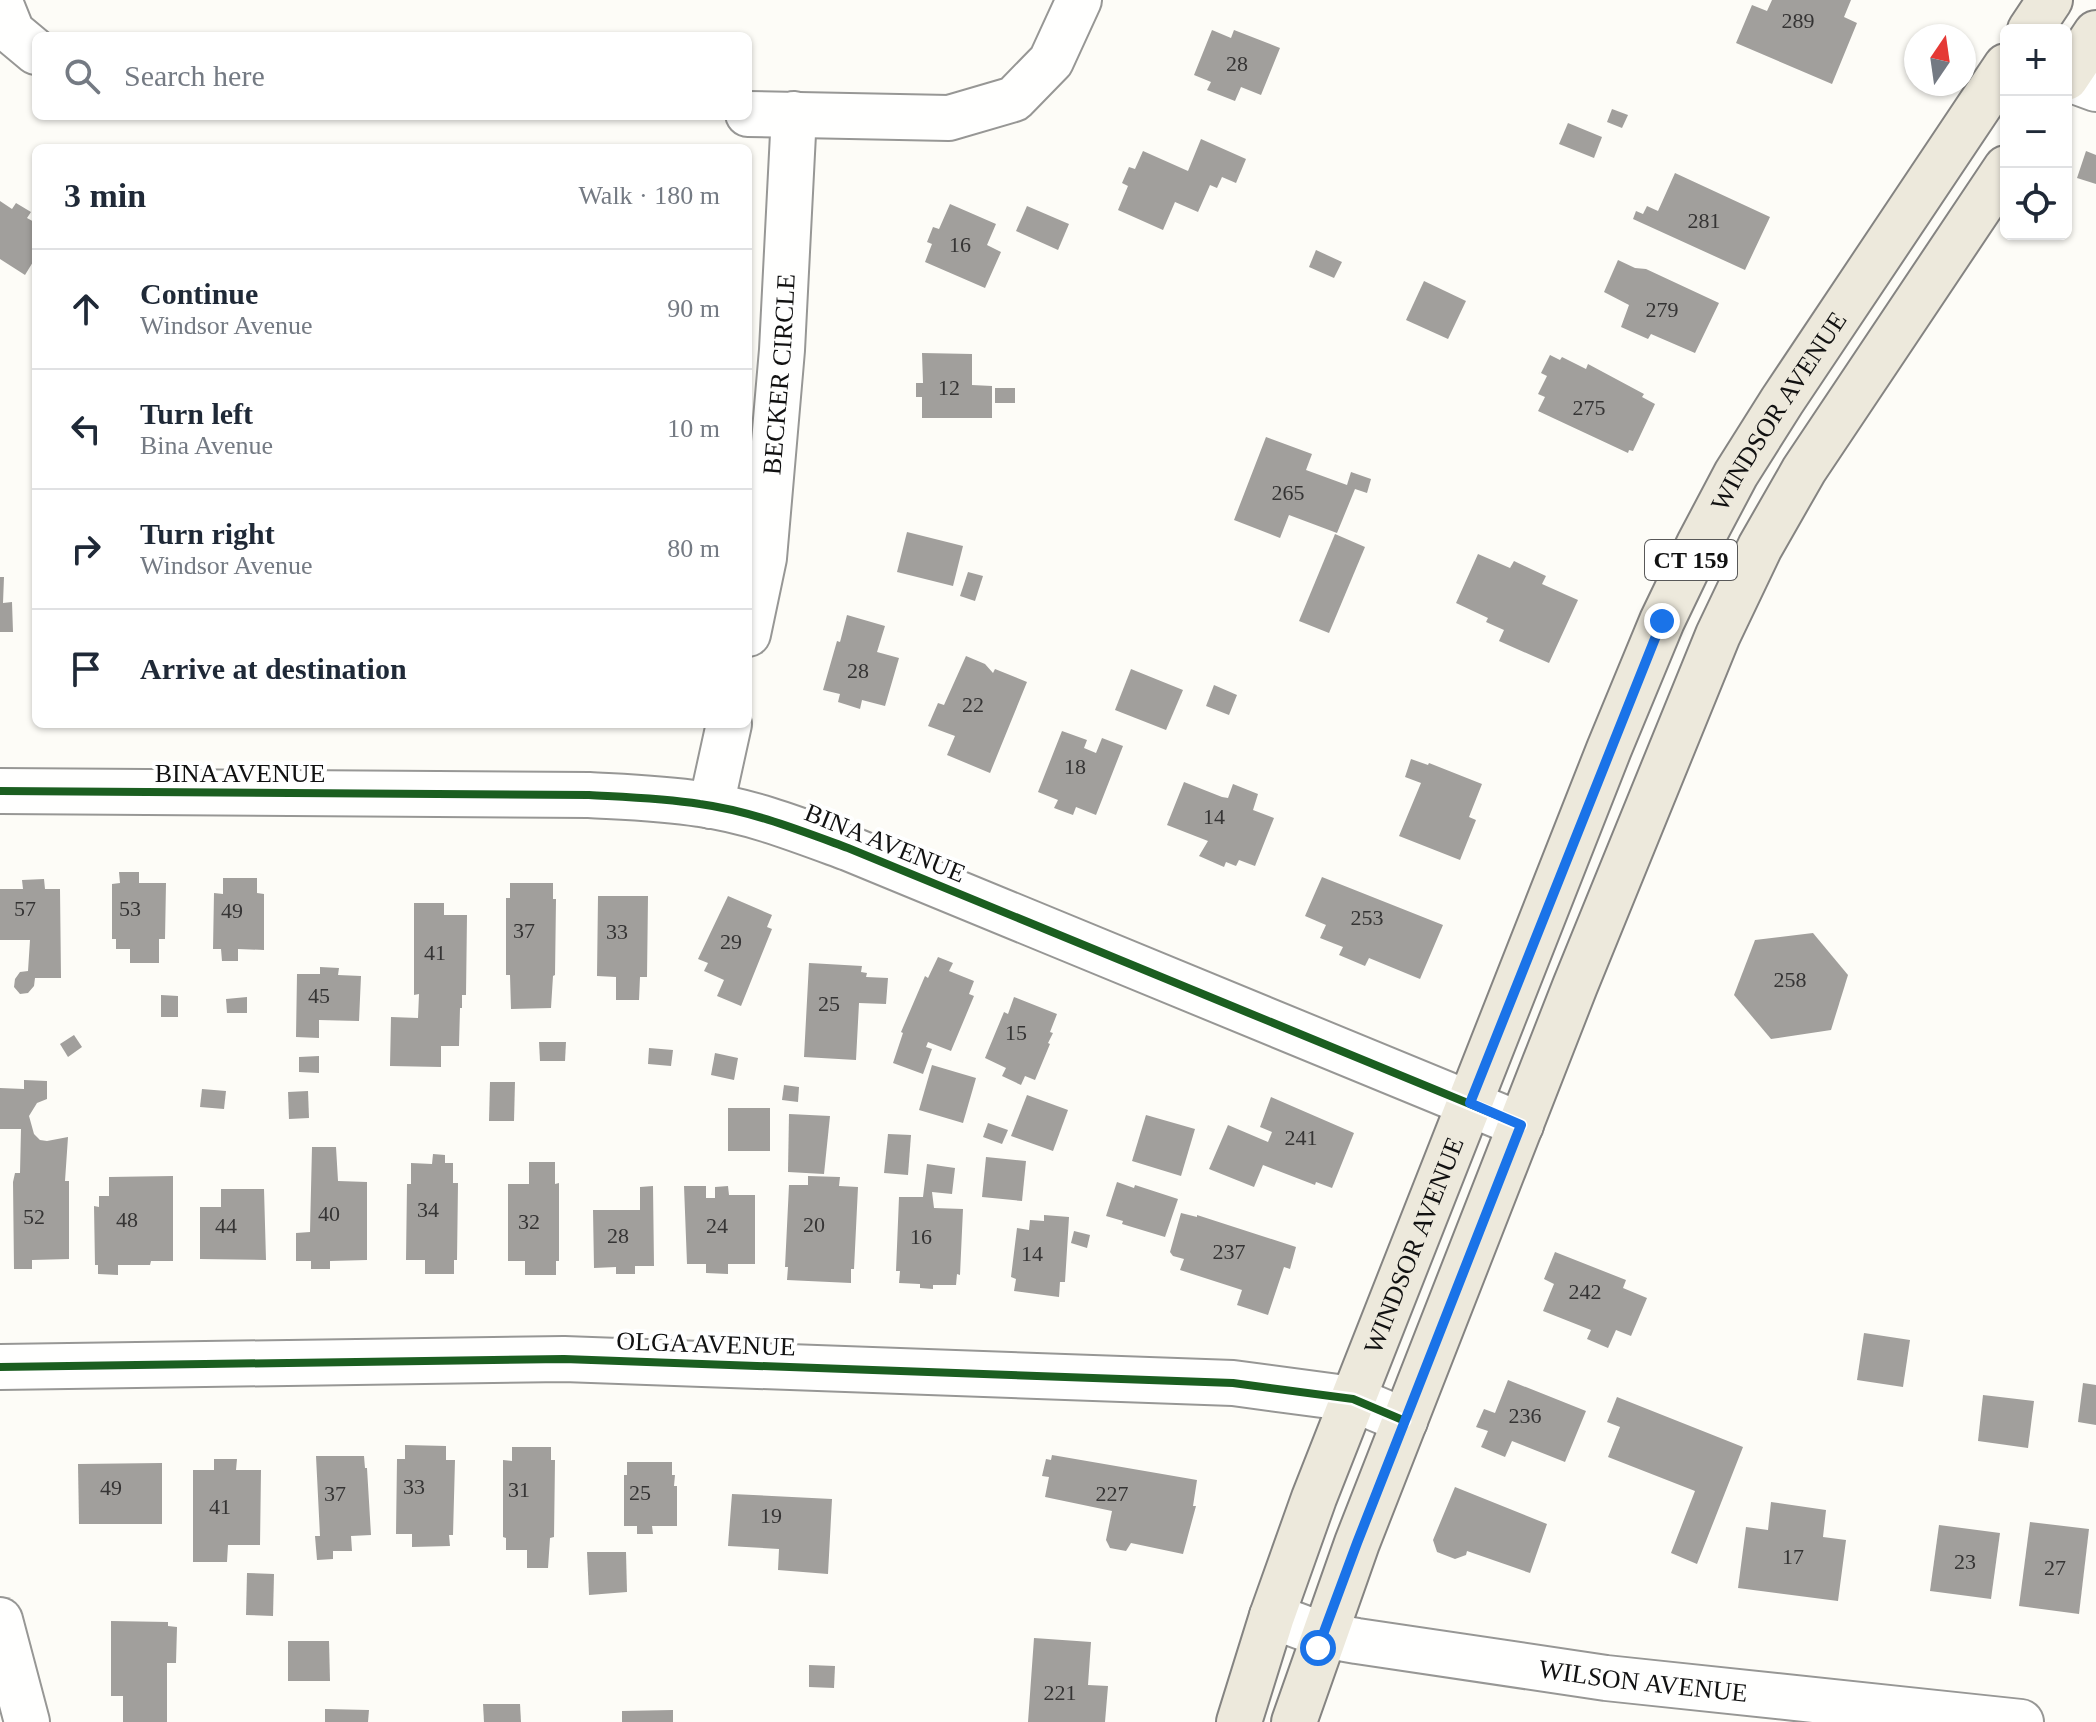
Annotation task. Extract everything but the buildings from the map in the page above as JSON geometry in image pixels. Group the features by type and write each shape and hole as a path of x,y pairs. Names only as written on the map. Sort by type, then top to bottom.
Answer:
{"main road":[{"path":"2034,24 2050,0"},
{"path":"2072,69 2096,33"},
{"name":"WINDSOR AVENUE","path":"1239,1722 1272,1616 1353,1399 1662,621 1736,474 2000,75"},
{"name":"WINDSOR AVENUE","path":"1294,1722 1323,1635 1521,1125 1695,688 1739,589 1804,470 2000,177"},
{"path":"1884,248 1936,272"}],"street":[{"path":"752,114 949,118 1014,99 1051,61 1079,0"},
{"path":"0,2 12,32 32,49"},
{"path":"2072,80 2096,89"},
{"name":"BECKER CIRCLE","path":"752,613 765,543 782,350 794,114"},
{"path":"711,806 728,728"},
{"name":"BINA AVENUE","path":"0,791 589,795 711,806 787,825 848,848 1521,1125"},
{"name":"OLGA AVENUE","path":"0,1367 564,1359 1233,1383 1353,1399 1405,1421"},
{"name":"WILSON AVENUE","path":"1272,1616 1323,1635 1606,1678 2021,1722"},
{"path":"0,1620 27,1722"}],"cycle path":[{"path":"0,791 589,795 686,802 738,811 848,848 1521,1125"},
{"path":"0,1367 564,1359 1233,1383 1353,1399 1405,1421"}],"route":[{"path":"1318,1648 1521,1125 1470,1103 1662,621"}]}
